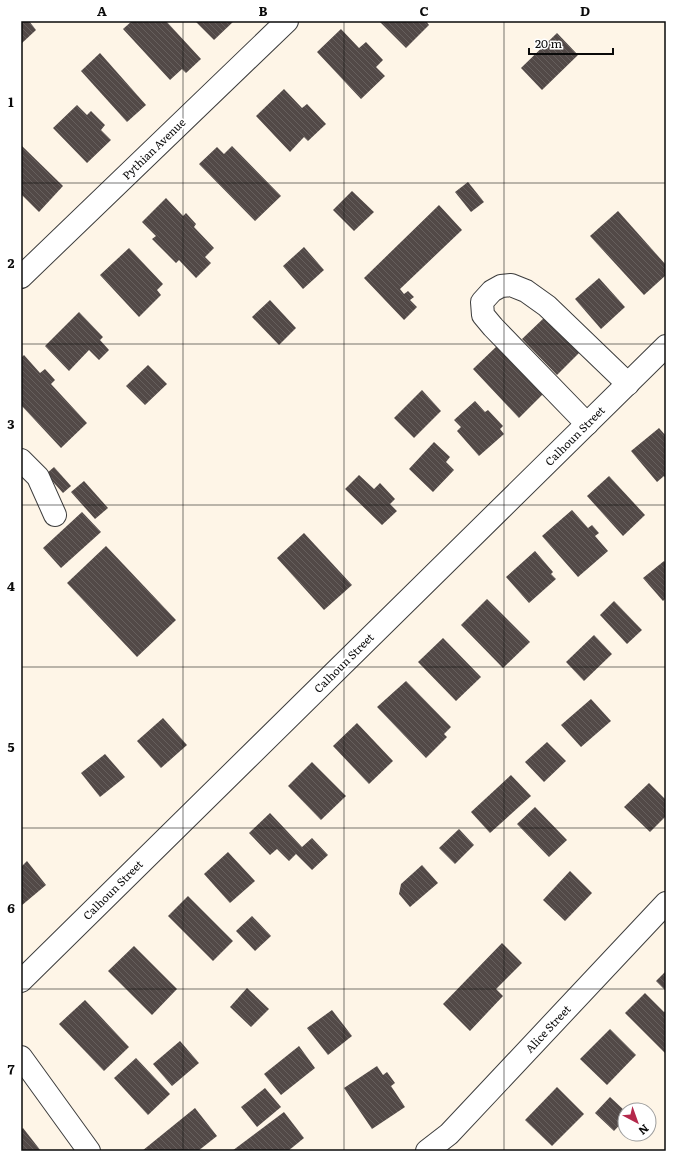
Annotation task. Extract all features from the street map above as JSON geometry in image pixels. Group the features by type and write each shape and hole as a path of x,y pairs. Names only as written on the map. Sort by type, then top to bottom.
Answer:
{"street":[{"name":"Pythian Avenue","path":"21,277 287,21"},
{"path":"587,424 484,315 482,302 492,292 500,286 511,285 526,291 546,306 628,384"},
{"name":"Calhoun Street","path":"21,981 666,346"},
{"path":"21,460 38,478 55,515"},
{"name":"Alice Street","path":"427,1151 449,1134 666,903"},
{"path":"21,1057 89,1151"}],"building":[{"path":"21,21 29,21 36,30 21,44"},
{"path":"132,21 166,21 201,59 186,73 182,69 170,80 123,29"},
{"path":"195,21 234,21 214,40"},
{"path":"379,21 426,21 429,25 406,48"},
{"path":"341,29 359,48 366,42 383,60 376,67 385,76 361,99 317,52"},
{"path":"557,33 578,55 542,90 521,68"},
{"path":"100,53 146,105 127,122 81,71"},
{"path":"284,89 302,108 307,104 326,124 308,141 304,137 290,152 256,116"},
{"path":"77,105 87,115 91,111 105,125 101,130 111,140 87,163 53,128"},
{"path":"21,145 63,186 39,212 21,194"},
{"path":"232,146 281,196 255,221 199,164 217,147 224,154"},
{"path":"468,182 484,202 471,212 455,192"},
{"path":"352,191 374,212 354,231 333,210"},
{"path":"166,198 183,216 186,213 196,224 194,227 214,248 205,257 211,263 196,278 179,260 176,263 152,239 156,236 142,222"},
{"path":"439,205 462,230 400,289 404,294 408,291 414,297 410,300 417,307 404,320 364,278"},
{"path":"618,211 666,265 666,275 644,295 590,236"},
{"path":"304,247 324,270 303,289 283,266"},
{"path":"129,248 163,284 157,290 161,295 139,317 100,275"},
{"path":"599,278 625,307 601,329 575,299"},
{"path":"270,300 296,328 279,345 252,317"},
{"path":"79,312 103,337 100,340 109,350 99,360 89,350 69,371 45,346"},
{"path":"546,316 581,351 557,375 522,339"},
{"path":"497,346 534,373 528,379 543,394 519,418 473,369"},
{"path":"24,355 40,373 45,369 55,380 51,384 87,423 61,448 21,405 21,358"},
{"path":"148,365 167,384 145,405 126,386"},
{"path":"422,390 441,411 414,438 394,418"},
{"path":"475,401 485,412 488,410 503,426 500,429 504,434 479,456 457,431 461,427 454,420"},
{"path":"659,428 666,436 666,479 664,476 657,482 631,451"},
{"path":"434,442 450,457 446,462 454,470 433,492 409,469"},
{"path":"54,467 71,486 63,493 46,474"},
{"path":"359,475 374,489 380,483 395,499 390,504 397,511 382,525 345,489"},
{"path":"609,476 645,515 623,536 587,496"},
{"path":"84,481 108,508 95,519 71,492"},
{"path":"572,510 588,528 592,525 599,533 595,536 608,551 578,577 542,536"},
{"path":"82,512 101,532 61,568 43,548"},
{"path":"304,533 352,585 324,610 277,558"},
{"path":"106,546 176,620 137,657 67,583"},
{"path":"535,551 553,572 551,574 556,579 529,603 506,577"},
{"path":"664,561 666,563 666,598 663,601 643,578"},
{"path":"487,599 530,642 503,668 461,625"},
{"path":"614,601 642,630 627,644 600,615"},
{"path":"594,635 612,654 584,681 566,662"},
{"path":"443,638 481,677 456,701 418,662"},
{"path":"406,681 451,727 444,734 447,737 426,758 377,707"},
{"path":"591,699 611,721 581,747 561,725"},
{"path":"163,718 187,745 161,768 137,741"},
{"path":"357,723 393,761 369,784 333,746"},
{"path":"547,742 566,761 544,782 525,762"},
{"path":"105,754 125,777 100,797 81,773"},
{"path":"312,762 346,796 321,820 288,786"},
{"path":"511,775 531,796 490,833 471,812"},
{"path":"649,783 666,800 666,816 650,832 624,807"},
{"path":"535,807 567,840 549,857 517,824"},
{"path":"270,813 302,847 312,838 328,855 312,870 296,854 289,861 277,849 270,855 249,833"},
{"path":"459,829 474,845 455,864 439,848"},
{"path":"228,852 255,881 230,903 204,874"},
{"path":"27,861 46,885 21,906 21,867"},
{"path":"422,865 438,883 410,907 399,894 401,884"},
{"path":"570,871 592,893 565,921 543,900"},
{"path":"188,896 233,941 213,961 168,916"},
{"path":"252,916 271,936 255,951 236,931"},
{"path":"502,943 522,963 496,989 503,996 470,1031 443,1004"},
{"path":"134,946 177,989 152,1015 108,971"},
{"path":"666,971 666,991 656,981"},
{"path":"247,988 269,1009 251,1027 230,1007"},
{"path":"645,993 664,1012 666,1011 666,1054 625,1013"},
{"path":"85,1000 129,1047 104,1071 59,1024"},
{"path":"332,1010 352,1036 328,1055 307,1028"},
{"path":"610,1029 636,1055 607,1085 580,1059"},
{"path":"180,1041 199,1063 172,1086 153,1064"},
{"path":"299,1046 315,1068 281,1095 264,1074"},
{"path":"136,1058 170,1094 148,1115 114,1078"},
{"path":"377,1066 383,1075 387,1072 395,1083 391,1086 405,1107 372,1129 344,1088"},
{"path":"557,1087 584,1114 552,1146 525,1120"},
{"path":"265,1088 281,1107 257,1127 241,1107"},
{"path":"610,1097 617,1104 617,1128 614,1131 595,1113"},
{"path":"195,1108 217,1136 198,1151 142,1151"},
{"path":"284,1112 304,1138 288,1151 232,1151"},
{"path":"23,1128 41,1151 21,1151 21,1130"}]}
